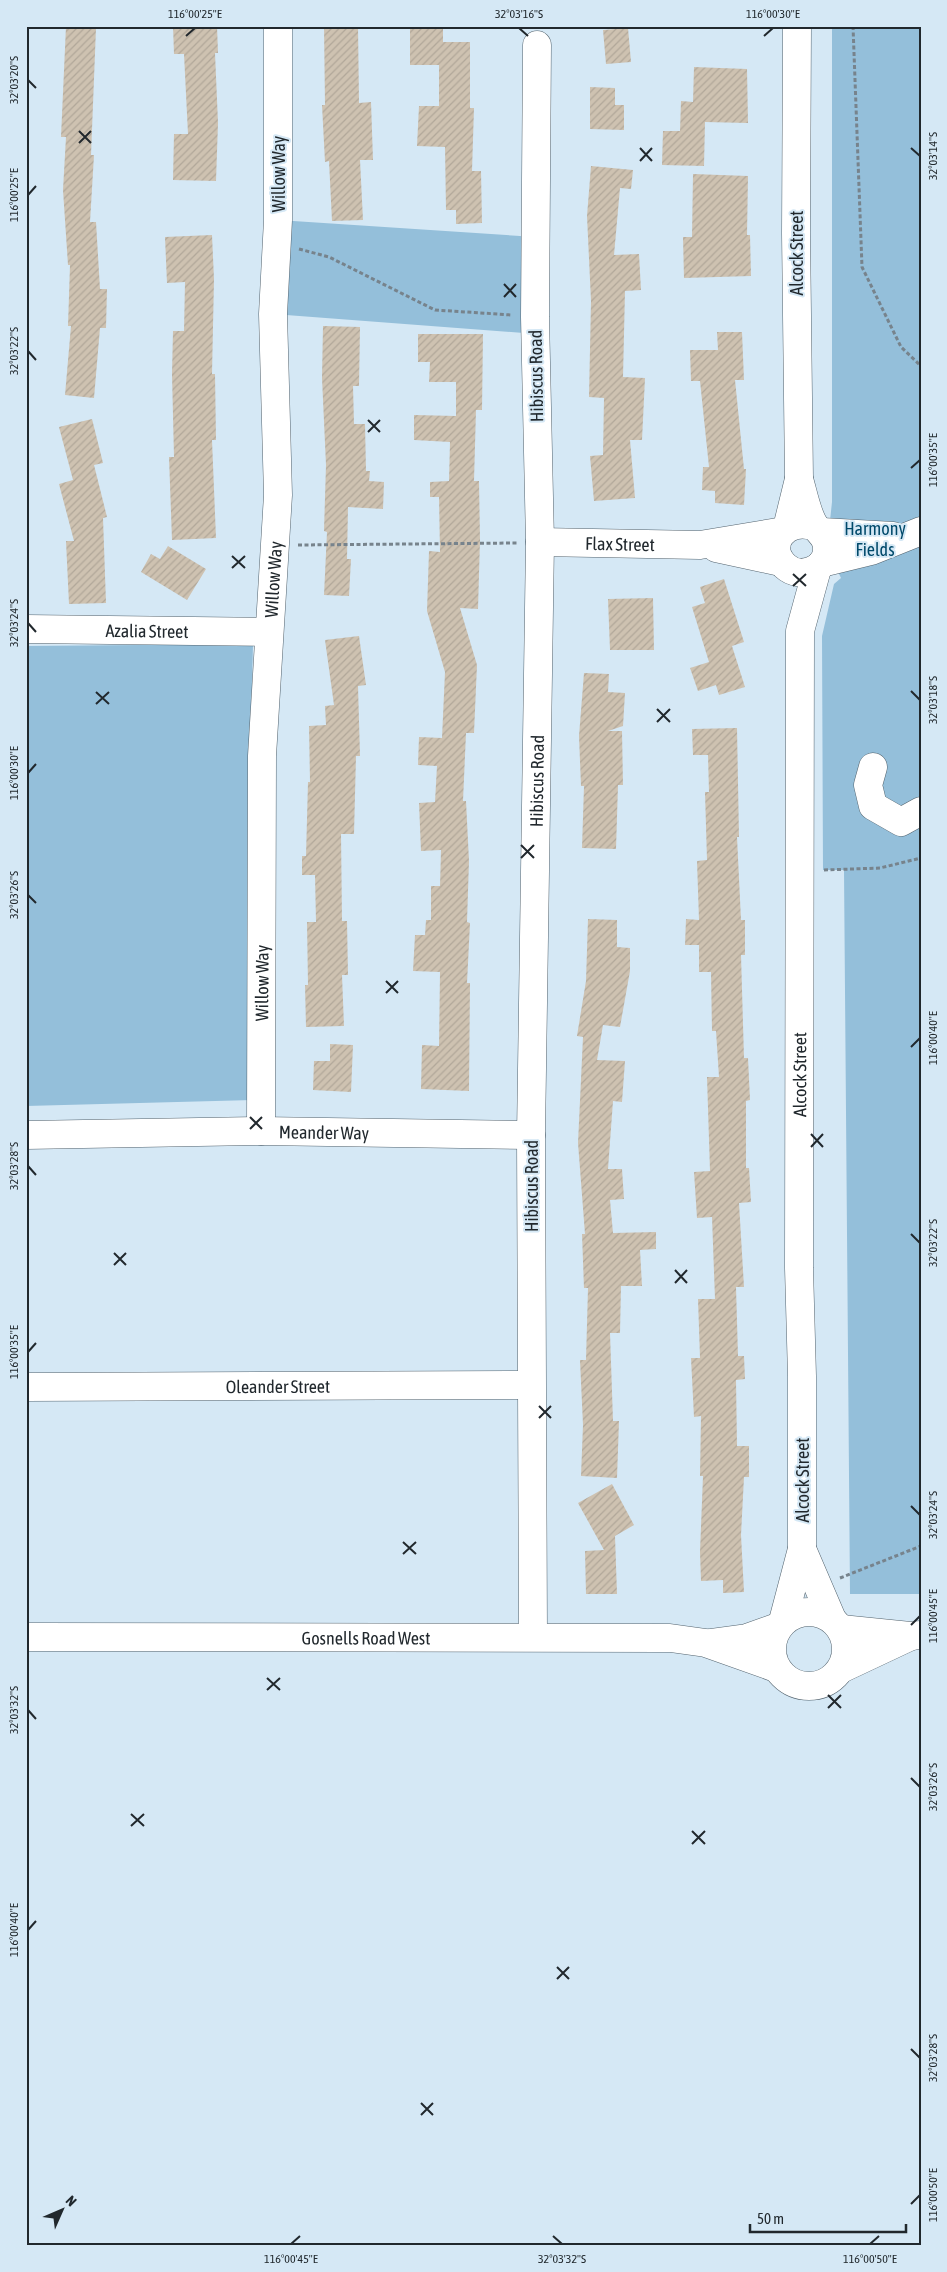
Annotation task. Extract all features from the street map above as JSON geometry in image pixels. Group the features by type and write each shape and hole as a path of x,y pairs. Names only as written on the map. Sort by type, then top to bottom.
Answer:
{"street":[{"name":"Willow Way","path":"261,1131 262,756 278,495 273,314 277,244 278,26"},
{"name":"Alcock Street","path":"797,26 796,233 799,479 786,530 779,537 778,553 784,565 790,598 800,631"},
{"name":"Hibiscus Road","path":"533,1636 530,1135 540,542 535,317 537,45"},
{"name":"Alcock Street","path":"781,1624 802,1549 802,1376 799,1268 800,631 819,566 827,549 826,540 818,530 799,479"},
{"path":"786,530 796,524 806,523 818,530 876,537 916,533"},
{"name":"Flax Street","path":"540,542 700,545 786,530"},
{"path":"784,565 797,573 807,572 819,566 871,551 916,533"},
{"name":"Flax Street","path":"700,545 784,565"},
{"name":"Azalia Street","path":"26,629 269,632"},
{"path":"873,767 868,785 873,806 901,822 921,811"},
{"name":"Meander Way","path":"26,1135 261,1131 530,1135"},
{"name":"Oleander Street","path":"26,1387 531,1386"},
{"name":"Alcock Street","path":"802,1549 836,1624"},
{"name":"Gosnells Road West","path":"706,1643 747,1638 781,1624 792,1615 807,1612 823,1614 836,1624 916,1636"},
{"path":"776,1668 771,1647 781,1624"},
{"path":"836,1624 846,1649 841,1669"},
{"name":"Gosnells Road West","path":"26,1637 533,1636 670,1638 706,1643 776,1668 784,1677 796,1684 808,1686 821,1685 841,1669 916,1636"}],"path":[{"path":"854,26 862,267 901,347 921,366"},
{"path":"277,244 329,257 435,310 535,317"},
{"path":"275,545 540,542"},
{"path":"823,870 880,868 921,858"},
{"path":"833,1580 921,1546"}],"green space":[{"name":"Harmony Fields","path":"832,26 921,26 921,1594 850,1594 844,870 823,870 822,636 834,584 841,578 827,549 832,502"},
{"path":"278,220 536,237 536,334 273,314"},
{"path":"253,644 248,840 253,1100 26,1106 26,646"}],"building":[{"path":"66,26 96,28 91,155 94,155 90,222 96,222 100,289 107,289 106,328 100,328 94,398 65,395 71,326 68,326 70,265 68,265 63,190 66,137 61,137"},
{"path":"173,26 217,26 218,53 215,53 218,123 216,181 173,180 174,134 188,134 184,54 174,54"},
{"path":"324,26 358,26 359,103 371,102 373,160 360,160 363,220 332,221 329,161 325,162 322,105 325,105"},
{"path":"410,26 443,26 443,42 470,42 470,108 474,108 472,171 481,171 482,223 456,224 456,210 446,210 445,147 417,146 419,106 439,106 439,65 410,65"},
{"path":"628,28 631,62 606,64 603,30"},
{"path":"694,67 747,69 748,123 705,122 704,166 662,165 663,131 680,131 681,101 693,102"},
{"path":"590,87 615,88 615,105 624,105 624,130 590,129"},
{"path":"591,166 633,170 631,189 620,188 614,255 639,254 641,290 625,291 623,377 645,378 642,440 630,440 635,498 594,501 590,456 603,455 604,398 589,397 591,301 587,216"},
{"path":"693,174 748,176 747,235 750,235 751,276 684,278 683,237 692,237"},
{"path":"212,235 214,279 212,374 215,374 216,440 212,440 216,538 172,540 169,457 174,457 173,331 184,331 185,282 167,283 165,237"},
{"path":"323,326 360,327 359,386 353,386 354,424 365,424 366,471 370,471 369,481 384,482 383,509 348,507 347,559 351,559 349,596 324,595 327,532 324,531 326,465 322,378"},
{"path":"717,332 742,332 744,380 735,380 744,469 746,469 744,505 715,503 715,491 702,490 703,467 709,467 700,381 691,381 690,350 718,350"},
{"path":"418,334 483,334 482,410 476,410 474,481 479,481 478,609 460,608 477,665 474,733 466,733 463,801 466,801 469,861 467,922 470,923 467,983 470,983 469,1091 421,1089 422,1045 439,1046 440,972 413,971 415,935 425,935 426,920 431,920 431,886 440,886 441,850 421,851 419,803 435,802 437,766 418,765 419,737 442,738 445,672 427,611 429,551 440,552 439,497 430,497 430,482 449,481 450,442 414,440 414,415 456,416 456,382 429,382 430,362 418,362"},
{"path":"92,419 103,463 94,465 107,517 103,518 106,603 69,604 66,541 74,541 59,484 73,480 59,427"},
{"path":"168,546 206,569 187,600 141,572 151,554 160,559"},
{"path":"724,579 744,642 732,646 745,687 719,695 716,685 698,691 690,668 709,662 692,607 705,603 700,587"},
{"path":"653,598 654,650 610,650 608,599"},
{"path":"359,636 366,685 358,686 360,756 356,756 354,834 341,834 342,921 347,921 348,975 342,975 344,1026 306,1027 305,985 308,985 307,922 316,922 315,875 302,875 302,856 306,856 308,782 310,782 309,726 326,725 325,706 334,705 325,640"},
{"path":"584,673 609,674 608,692 625,693 623,726 608,731 622,731 623,785 618,785 616,849 582,848 584,786 581,786 579,736"},
{"path":"737,728 739,837 737,837 741,920 745,920 745,955 741,955 744,1058 748,1058 750,1100 746,1101 746,1168 749,1168 751,1202 739,1203 744,1287 736,1287 738,1356 744,1356 745,1379 736,1380 737,1446 749,1446 749,1477 744,1477 741,1535 744,1592 723,1593 723,1580 701,1581 700,1552 703,1476 700,1476 701,1416 694,1417 691,1358 700,1358 698,1299 715,1299 712,1217 697,1218 694,1172 710,1171 707,1077 719,1077 716,1031 712,1031 711,972 699,972 699,945 685,945 686,919 699,920 697,861 707,860 705,792 709,792 708,755 693,755 692,729"},
{"path":"588,919 617,920 617,947 630,948 630,971 620,1027 603,1025 597,1060 625,1061 622,1102 613,1101 608,1169 622,1169 624,1199 610,1200 613,1233 656,1232 656,1249 640,1250 642,1286 621,1286 620,1333 610,1333 613,1421 619,1421 617,1478 581,1476 583,1425 580,1360 586,1360 588,1288 584,1288 582,1234 585,1234 578,1143 583,1037 577,1036 586,981"},
{"path":"330,1044 353,1045 351,1092 313,1090 314,1061 330,1061"},
{"path":"612,1484 634,1525 615,1536 617,1594 586,1594 585,1551 604,1550 578,1503"}]}
